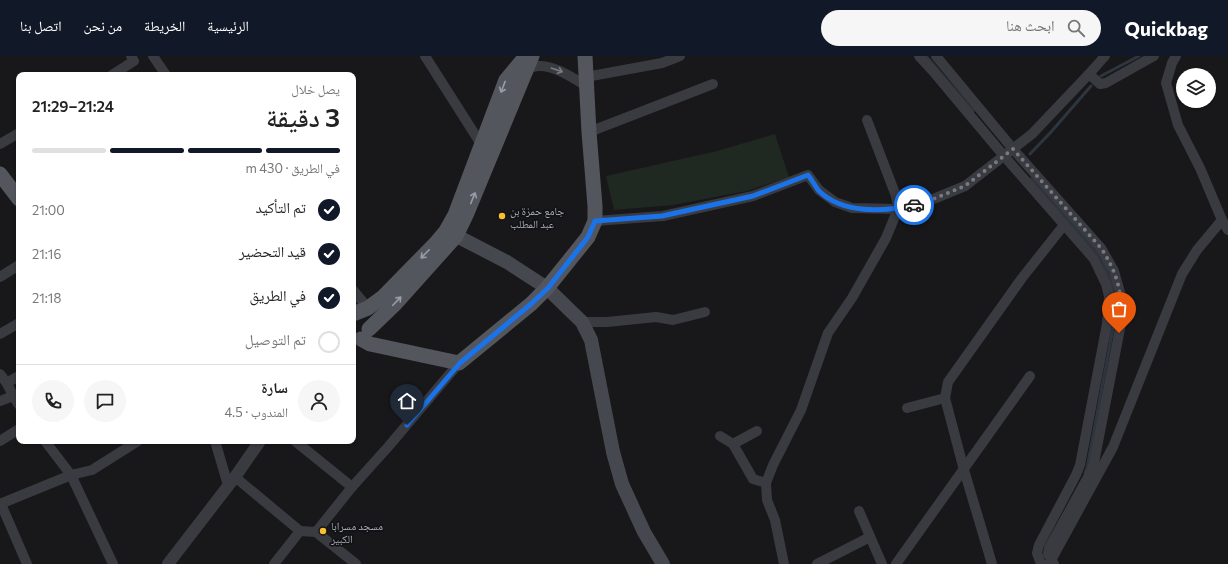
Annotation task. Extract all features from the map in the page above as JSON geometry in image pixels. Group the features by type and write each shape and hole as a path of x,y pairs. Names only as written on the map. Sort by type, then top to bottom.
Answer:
{"main road":[{"path":"356,313 368,308 383,297 435,244 451,234 455,215 506,80 526,56"},
{"path":"361,336 396,303 451,234 470,206 532,56"},
{"path":"361,336 370,344 460,363 548,288 588,237 595,221 585,56"},
{"path":"0,174 16,195"},
{"path":"451,234 507,262 548,288 582,322 591,340 611,444 622,484 644,532 663,564"},
{"path":"356,314 368,321 361,336"}],"street":[{"path":"153,56 164,72"},
{"path":"425,56 482,144"},
{"path":"525,71 534,66 547,66 586,81 662,63 680,56"},
{"path":"919,56 1094,259 1106,284 1109,296 1109,309 1080,465 1039,545 1037,553 1041,564"},
{"path":"936,56 1013,149 1101,248 1114,271 1122,306 1122,318 1093,468 1049,548 1048,554 1052,563"},
{"path":"595,221 662,216 753,196 808,175 819,190 835,202 852,208 898,209 926,202 965,186 1032,134 1104,56"},
{"path":"1089,74 1100,84 1106,83 1154,56"},
{"path":"1176,56 1172,63 1166,83 1178,126 1200,168 1222,220 1228,230"},
{"path":"116,72 136,58"},
{"path":"589,132 713,84"},
{"path":"784,564 775,520 767,500 766,483 773,465 800,410 828,333 852,298 886,238 898,209 896,196 867,120"},
{"path":"0,144 16,135"},
{"path":"1052,563 1113,447 1182,274 1197,250 1222,220"},
{"path":"992,564 964,470 945,398 948,382 1022,278 1064,225"},
{"path":"0,276 16,268"},
{"path":"356,294 368,308"},
{"path":"582,322 607,322 656,317 673,320 706,312"},
{"path":"0,334 16,325"},
{"path":"316,532 352,487 460,363"},
{"path":"0,374 8,382 16,400"},
{"path":"896,564 1030,376"},
{"path":"8,382 16,378"},
{"path":"0,401 13,396"},
{"path":"907,408 945,398"},
{"path":"733,444 756,431"},
{"path":"0,441 16,432"},
{"path":"720,436 733,444 753,479 766,483"},
{"path":"47,444 71,475 113,564"},
{"path":"27,564 0,504 71,475 92,470 133,444"},
{"path":"216,444 232,481 300,531 316,532 356,564"},
{"path":"168,564 232,481 258,444"},
{"path":"299,444 352,487"},
{"path":"859,511 882,564"},
{"path":"274,564 300,531"},
{"path":"817,564 870,537"}],"shaded area":[{"path":"775,134 789,177 747,191 673,205 614,210 606,176 717,151"}],"waterway":[{"path":"926,56 973,111"},
{"path":"1101,76 1139,56"},
{"path":"1030,154 1091,86"},
{"path":"1031,179 1100,256 1112,283 1115,309 1113,328 1085,473"}],"way so far":[{"path":"914,205 926,202 965,186 1013,149 1101,248 1109,260 1114,271 1122,306 1122,318 1119,333"}],"place":[{"name":"جامع حمزة بن عبد المطلب","path":"502,216"},
{"name":"مسجد مسرابا الكبير","path":"323,531"}],"route":[{"path":"407,425 460,363 548,288 588,237 595,221 662,216 753,196 808,175 819,190 835,202 852,208 898,209 914,205"}]}
